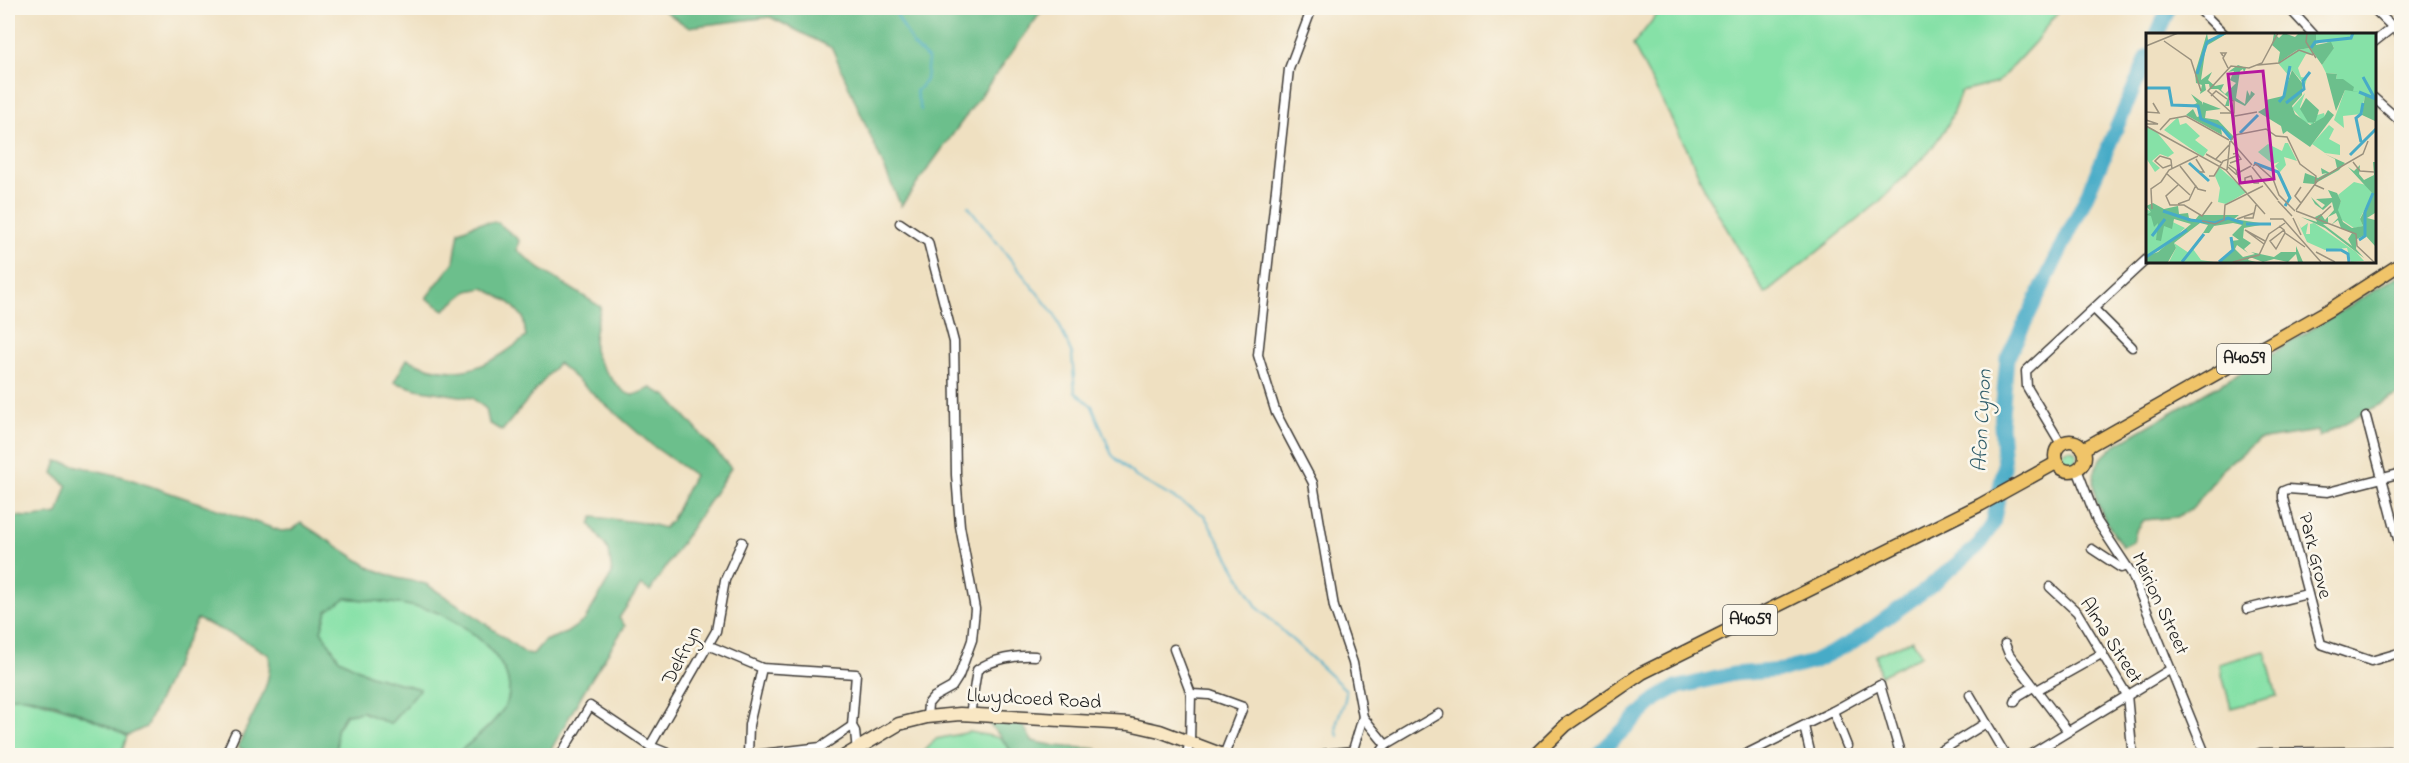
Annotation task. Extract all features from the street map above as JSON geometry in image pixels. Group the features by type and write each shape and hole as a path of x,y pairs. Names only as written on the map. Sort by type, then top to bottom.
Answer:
{"main road":[{"name":"A4059","path":"2083,449 2329,310 2402,263"},
{"path":"2076,442 2083,449 2085,458 2077,469 2064,470 2056,463 2055,452 2061,444 2076,442"},
{"name":"A4059","path":"1533,756 1566,725 1641,673 1980,506 2056,463"},
{"name":"Llwydcoed Road","path":"845,756 857,752 899,724 927,717 970,715 1129,724 1160,731 1225,755"},
{"path":"1324,756 1355,754"}],"street":[{"path":"1312,8 1289,69 1258,355 1276,412 1313,483 1334,607 1353,663 1363,717 1355,754"},
{"path":"2198,8 2223,33"},
{"path":"2289,8 2312,33"},
{"path":"2373,8 2402,36"},
{"path":"2376,40 2402,20"},
{"path":"2376,100 2402,123"},
{"path":"900,223 928,242 954,342 956,475 960,526 975,609 972,640 959,676 952,687 934,697 928,704 927,717"},
{"path":"2061,444 2026,387 2026,371 2095,310 2146,260"},
{"path":"2095,310 2132,347"},
{"path":"2366,417 2402,554"},
{"name":"Meirion Street","path":"2077,469 2097,521 2132,574 2206,756"},
{"path":"2382,478 2402,473"},
{"name":"Park Grove","path":"2382,478 2328,492 2288,489 2283,491 2321,644 2371,661 2402,652"},
{"name":"Delfryn","path":"650,746 710,646 716,631 725,580 742,542"},
{"path":"2092,549 2121,568 2126,566"},
{"name":"Alma Street","path":"2050,586 2077,612 2127,694 2132,748 2135,756"},
{"path":"2247,609 2307,594"},
{"path":"2005,644 2009,654 2067,730"},
{"path":"710,646 762,668 855,674 852,726 857,752"},
{"path":"1174,649 1191,694 1190,742 1185,756"},
{"path":"2015,702 2018,696 2103,653"},
{"path":"970,715 977,670 982,666 1019,655 1035,656"},
{"path":"762,668 749,725 746,755 821,747 852,726"},
{"path":"2028,756 2067,730 2171,669"},
{"path":"1742,756 1880,685 1901,756"},
{"path":"1191,694 1210,695 1243,707 1225,755"},
{"path":"1970,695 2006,756"},
{"path":"560,756 590,706 650,746 675,756"},
{"path":"1833,711 1847,746"},
{"path":"1378,756 1386,745 1439,714"},
{"path":"1363,717 1386,745"},
{"path":"1939,752 1986,723"},
{"path":"1804,726 1811,756"},
{"path":"225,756 235,734"},
{"path":"2253,756 2260,753 2402,751"}],"green space":[{"path":"660,8 1044,8 901,206 832,48 770,17 688,27"},
{"path":"1662,8 2061,8 2035,42 1997,83 1961,92 1948,125 1929,152 1878,203 1765,294 1707,195 1688,151 1633,45"},
{"path":"497,222 519,240 517,250 540,269 601,307 594,349 609,376 622,389 633,395 651,388 667,396 731,468 650,591 641,585 619,618 625,626 585,689 548,755 455,755 485,730 505,706 509,685 504,671 486,645 473,633 445,616 413,606 366,600 346,598 327,611 321,631 339,659 370,675 420,689 390,724 363,712 346,714 336,730 337,749 343,755 252,755 238,747 264,690 270,667 269,655 242,639 197,619 146,727 127,736 69,708 36,698 8,698 8,516 33,517 58,514 67,486 53,473 57,461 124,477 281,531 292,530 301,523 371,568 397,578 426,584 471,613 525,653 533,654 544,641 566,633 585,620 612,574 609,551 590,524 593,517 646,523 664,528 671,521 694,475 653,446 558,363 502,431 489,423 486,409 472,398 416,389 394,382 407,359 441,370 470,369 497,357 526,337 523,317 510,303 484,288 468,291 444,310 426,298 454,262 459,231 478,223"},
{"path":"2401,274 2401,393 2319,437 2317,431 2258,440 2221,471 2193,508 2177,517 2144,520 2136,531 2133,542 2123,547 2103,517 2095,493 2093,481 2095,470 2104,455 2115,445 2242,372"},
{"path":"2066,449 2072,449 2077,457 2075,463 2066,465 2061,460 2061,454"},
{"path":"346,598 424,608 445,616 473,633 496,658 509,685 508,699 500,714 455,755 343,755 337,750 336,730 346,714 363,712 390,724 420,689 370,675 339,659 321,631 327,611"},
{"path":"1912,640 1922,655 1880,676 1876,655"},
{"path":"2265,651 2277,696 2231,708 2219,664"},
{"path":"17,695 74,712 127,736 121,755 8,756 8,698"},
{"path":"986,721 1023,725 1032,741 1056,746 1097,749 1097,755 1014,755"},
{"path":"970,732 1001,738 1013,755 921,755 936,739"}],"waterway":[{"path":"893,8 913,45 928,59 926,80 916,92 921,110"},
{"name":"Afon Cynon","path":"2157,33 2169,8"},
{"name":"Afon Cynon","path":"1596,756 1656,699 1675,688 1733,674 1784,670 1813,662 1854,641 1924,591 1977,547 1993,524 2004,467 2001,425 2007,359 2082,206 2146,61"},
{"path":"968,206 1055,315 1072,354 1075,392 1092,406 1112,455 1136,477 1204,515 1257,607 1346,690 1346,697 1337,723 1338,736"}]}
